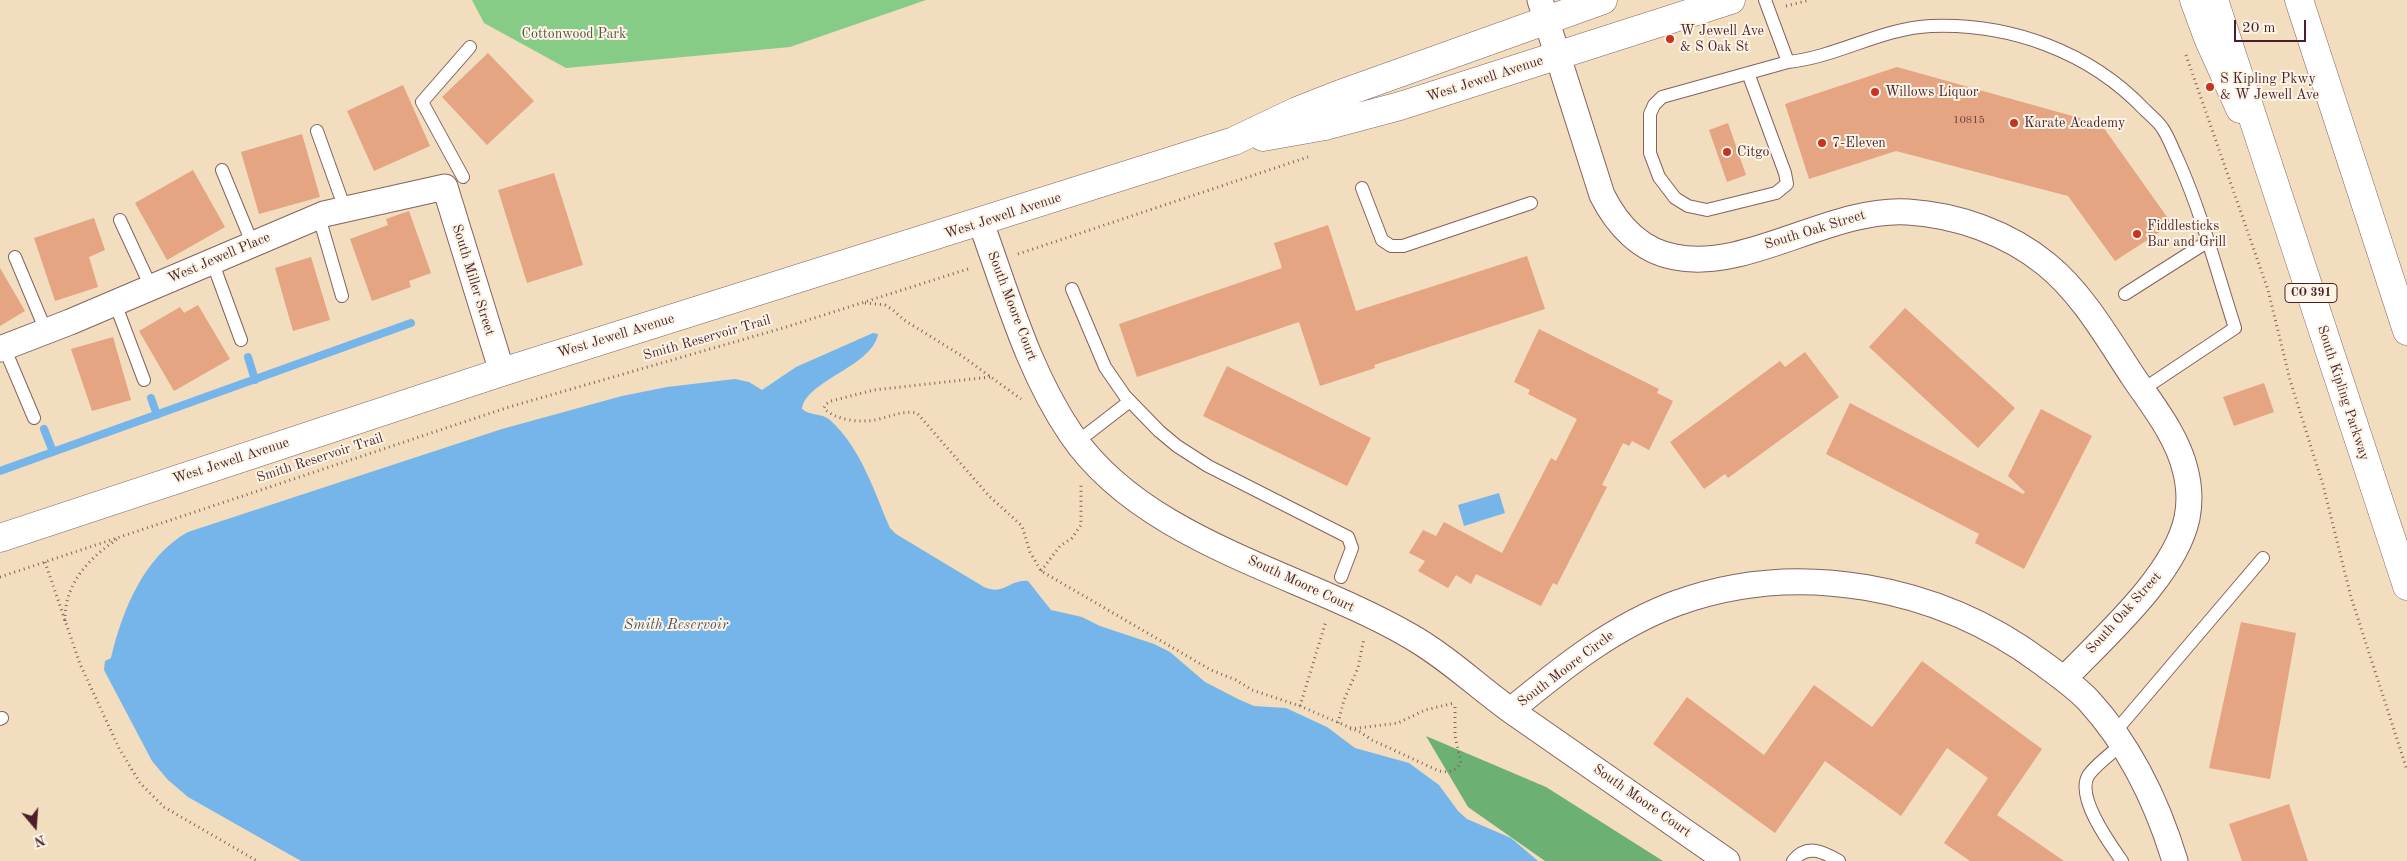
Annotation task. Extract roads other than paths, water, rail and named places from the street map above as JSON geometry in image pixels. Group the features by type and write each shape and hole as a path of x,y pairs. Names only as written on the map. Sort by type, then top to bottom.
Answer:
{"main road":[{"name":"West Jewell Avenue","path":"0,538 502,372 981,223 1234,141 1297,111 1543,9 1603,0"},
{"name":"West Jewell Avenue","path":"1234,141 1296,132 1365,116 1731,0"},
{"path":"2194,0 2227,81 2273,178"},
{"name":"South Kipling Parkway","path":"2214,0 2407,586"},
{"path":"2299,0 2407,330"},
{"path":"2312,0 2344,136"}],"street":[{"name":"South Oak Street","path":"1543,9 1602,195 1610,211 1638,241 1658,253 1677,258 1721,256 1746,251 1860,215 1883,212 1931,214 1955,220 2003,237 2046,264 2080,299 2166,427 2186,469 2188,493 2186,520 2182,537 2170,561 2151,586 2064,679"},
{"name":"West Jewell Place","path":"2,348 253,245 318,216 454,182"},
{"name":"South Miller Street","path":"454,182 502,372"},
{"name":"South Moore Court","path":"981,223 1027,350 1056,410 1080,447 1116,484 1169,520 1225,549 1338,588 1375,618 1428,647 1510,710 1727,861"},
{"name":"South Moore Circle","path":"1510,710 1582,654 1616,631 1646,616 1710,593 1776,582 1843,584 1898,594 1939,607 1991,630 2032,655 2064,679 2087,700 2118,738 2150,794 2161,819 2175,861"}],"lane":[{"path":"1766,0 1788,62"},
{"path":"1748,73 1785,173 1787,184 1776,193 1724,207 1707,210 1688,206 1675,198 1659,177 1650,153 1650,114 1654,105 1662,97 1748,73 1788,62 1812,59 1896,33 1929,26 1979,27 2025,36 2086,62 2127,91 2164,130 2192,191 2235,328 2142,390"},
{"path":"454,182 422,102 470,46"},
{"path":"318,131 345,209"},
{"path":"222,170 253,245"},
{"path":"1362,188 1382,240 1390,246 1402,246 1531,202"},
{"path":"318,216 342,296"},
{"path":"120,220 151,287"},
{"path":"2125,294 2208,242"},
{"path":"15,256 46,331"},
{"path":"212,261 241,340"},
{"path":"1072,289 1105,367 1130,401 1159,431 1192,457 1348,537 1352,548 1338,588"},
{"path":"115,302 144,380"},
{"path":"2,348 34,418"},
{"path":"1080,447 1130,401"},
{"path":"2122,861 2099,828 2085,788 2088,776 2263,558"},
{"path":"1793,861 1797,856 1809,850 1822,851 1839,861"}],"water":[{"name":"Smith Reservoir","path":"873,333 878,334 873,345 864,355 814,390 806,399 802,409 827,418 841,431 866,471 890,528 896,534 984,587 997,590 1016,582 1028,581 1051,610 1082,617 1100,626 1154,644 1170,652 1205,682 1238,699 1254,706 1286,708 1327,727 1355,748 1409,763 1439,785 1458,811 1467,819 1511,838 1538,861 301,861 188,797 168,780 152,761 104,670 105,661 111,658 121,622 137,586 159,555 188,532 502,429 622,396 667,387 735,379 749,382 762,390 796,367"},
{"path":"1499,493 1505,513 1464,526 1458,505"}],"waterway":[{"path":"0,471 411,323"},
{"path":"248,357 255,380"},
{"path":"151,398 157,415"},
{"path":"44,429 53,452"}],"place":[{"name":"W Jewell Ave & S Oak St","path":"1670,39"},
{"name":"S Kipling Pkwy & W Jewell Ave","path":"2210,87"},
{"name":"Willows Liquor","path":"1875,92"},
{"name":"Karate Academy","path":"2014,123"},
{"name":"7-Eleven","path":"1822,143"},
{"name":"Citgo","path":"1727,152"},
{"name":"Fiddlesticks Bar and Grill","path":"2137,234"}],"park label":[{"name":"Cottonwood Park","path":"574,34"}]}
